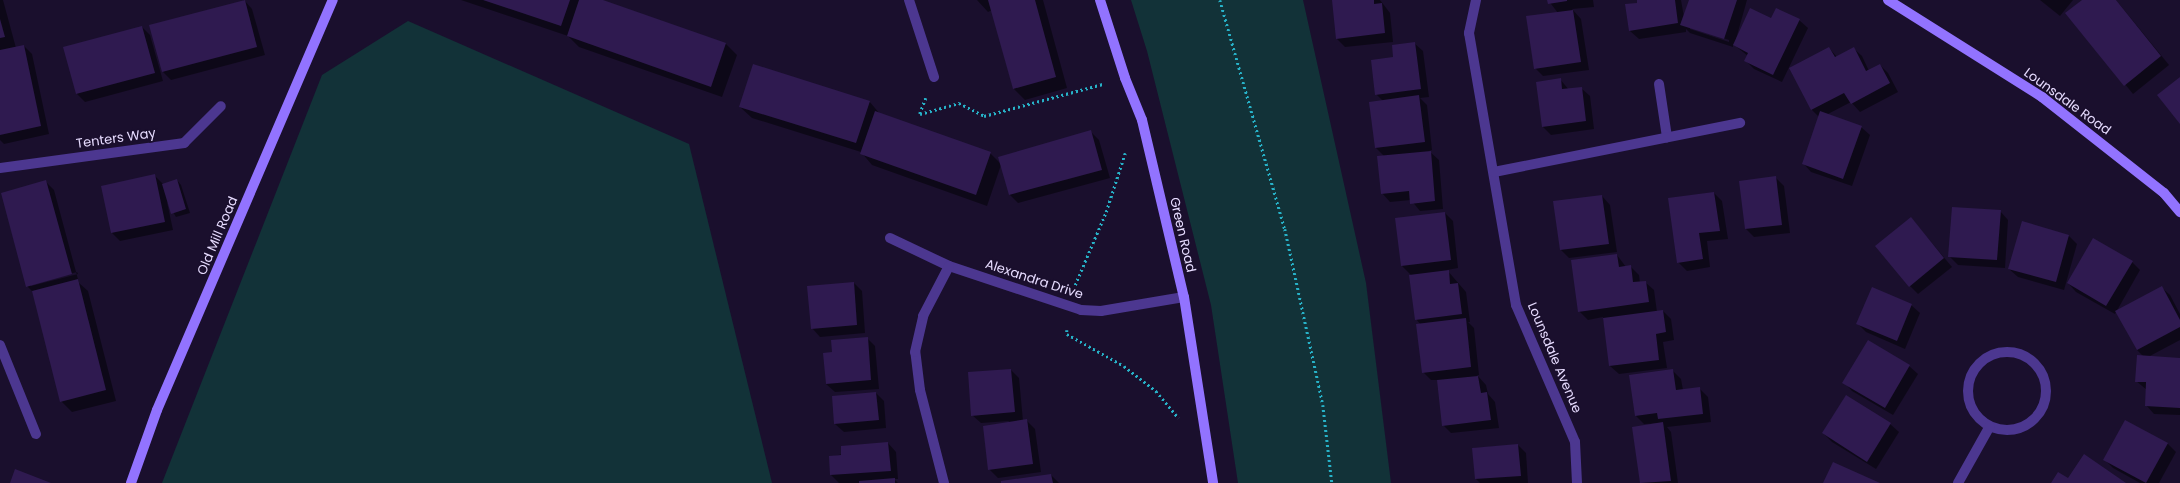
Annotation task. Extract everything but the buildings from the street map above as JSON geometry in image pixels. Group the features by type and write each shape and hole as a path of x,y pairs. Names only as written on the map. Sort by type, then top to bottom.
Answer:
{"street":[{"name":"Old Mill Road","path":"131,483 157,410 333,0"},
{"path":"909,0 934,77"},
{"name":"Green Road","path":"1100,0 1125,78 1142,120 1184,297 1213,483"},
{"name":"Lounsdale Avenue","path":"1476,0 1468,33 1494,172 1516,305 1575,442 1577,483"},
{"name":"Lounsdale Road","path":"1888,0 2042,97 2164,193 2180,212"},
{"path":"1659,84 1667,137"},
{"name":"Tenters Way","path":"0,168 184,143 221,106"},
{"path":"1494,172 1740,123"},
{"name":"Alexandra Drive","path":"890,238 949,266 1080,310 1101,311 1184,297"},
{"path":"944,483 920,390 916,352 923,316 949,266"},
{"path":"0,345 36,434"},
{"path":"2005,352 2025,356 2040,370 2045,379 2047,389 2042,409 2029,424 2020,429 1999,430 1990,426 1981,420 1970,403 1968,393 1972,374 1978,365 1996,354 2005,352"},
{"path":"1958,483 1990,426"}],"path":[{"path":"1220,0 1285,229 1323,405 1332,483"},
{"path":"934,77 920,114 959,103 984,116 1125,78"}],"green space":[{"path":"1131,0 1303,0 1366,283 1391,483 1238,483 1211,305 1147,51"},
{"path":"408,21 689,144 772,483 162,483 322,75"}]}
